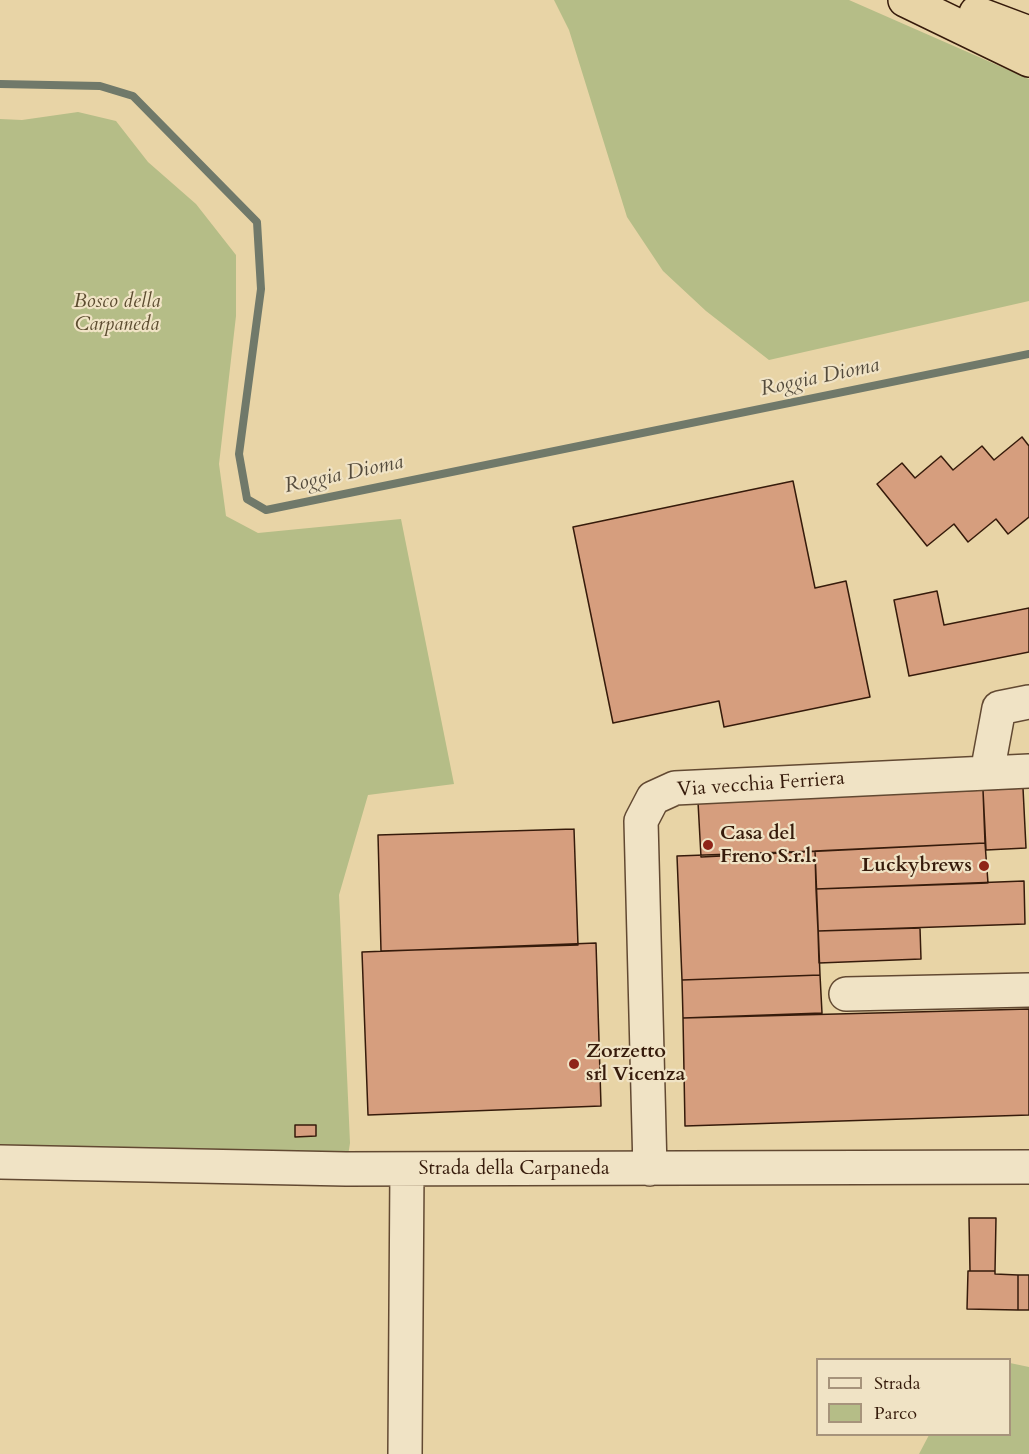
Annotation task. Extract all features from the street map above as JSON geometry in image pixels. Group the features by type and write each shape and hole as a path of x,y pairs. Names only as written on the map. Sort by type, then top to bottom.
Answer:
{"highway":[{"path":"905,0 1029,60"},
{"path":"941,0 1029,33"}],"street":[{"path":"987,773 999,708 1029,702"},
{"name":"Via vecchia Ferriera","path":"650,1169 642,821 653,798 675,788 1029,771"},
{"path":"846,994 1029,990"},
{"name":"Strada della Carpaneda","path":"0,1162 407,1169 1029,1167"},
{"path":"405,1454 407,1169"}],"green space":[{"path":"554,0 849,0 1029,79 1029,301 769,360 706,311 663,271 627,217 569,30"},
{"name":"Bosco della Carpaneda","path":"78,112 116,121 148,162 196,204 236,255 236,316 219,464 226,516 258,533 401,519 454,784 368,795 339,895 350,1143 346,1169 0,1155 0,119 22,120"},
{"path":"1011,1363 1029,1367 1029,1454 919,1454 928,1436 1011,1436"}],"building":[{"path":"1022,437 1029,446 1029,517 1008,534 996,519 968,542 954,524 927,546 877,484 902,463 915,478 941,456 953,470 982,446 994,460"},
{"path":"793,481 815,588 846,581 870,697 724,727 719,701 613,723 573,527"},
{"path":"937,591 944,625 1029,608 1029,652 909,676 894,600"},
{"path":"1023,788 1026,848 986,850 983,790"},
{"path":"983,790 985,843 701,857 698,802"},
{"path":"574,829 578,945 381,951 378,835"},
{"path":"985,843 988,883 816,889 815,851"},
{"path":"815,851 820,975 682,980 677,856"},
{"path":"1024,881 1025,924 818,931 816,889"},
{"path":"920,928 921,959 819,963 818,931"},
{"path":"596,943 601,1106 368,1115 362,952"},
{"path":"820,975 822,1013 683,1018 682,980"},
{"path":"1029,1009 1029,1115 685,1126 683,1018"},
{"path":"295,1125 316,1125 316,1136 295,1137"},
{"path":"969,1218 996,1218 995,1271 970,1271"},
{"path":"968,1271 995,1271 995,1274 1018,1275 1018,1310 967,1309"},
{"path":"1018,1275 1029,1275 1029,1310 1018,1310"}],"waterway":[{"name":"Roggia Dioma","path":"0,84 100,86 133,96 257,222 261,289 239,454 247,499 266,510 1029,354"}],"place":[{"name":"Casa del Freno S.r.l.","path":"708,845"},
{"name":"Luckybrews","path":"984,866"},
{"name":"Zorzetto srl Vicenza","path":"574,1064"}]}
